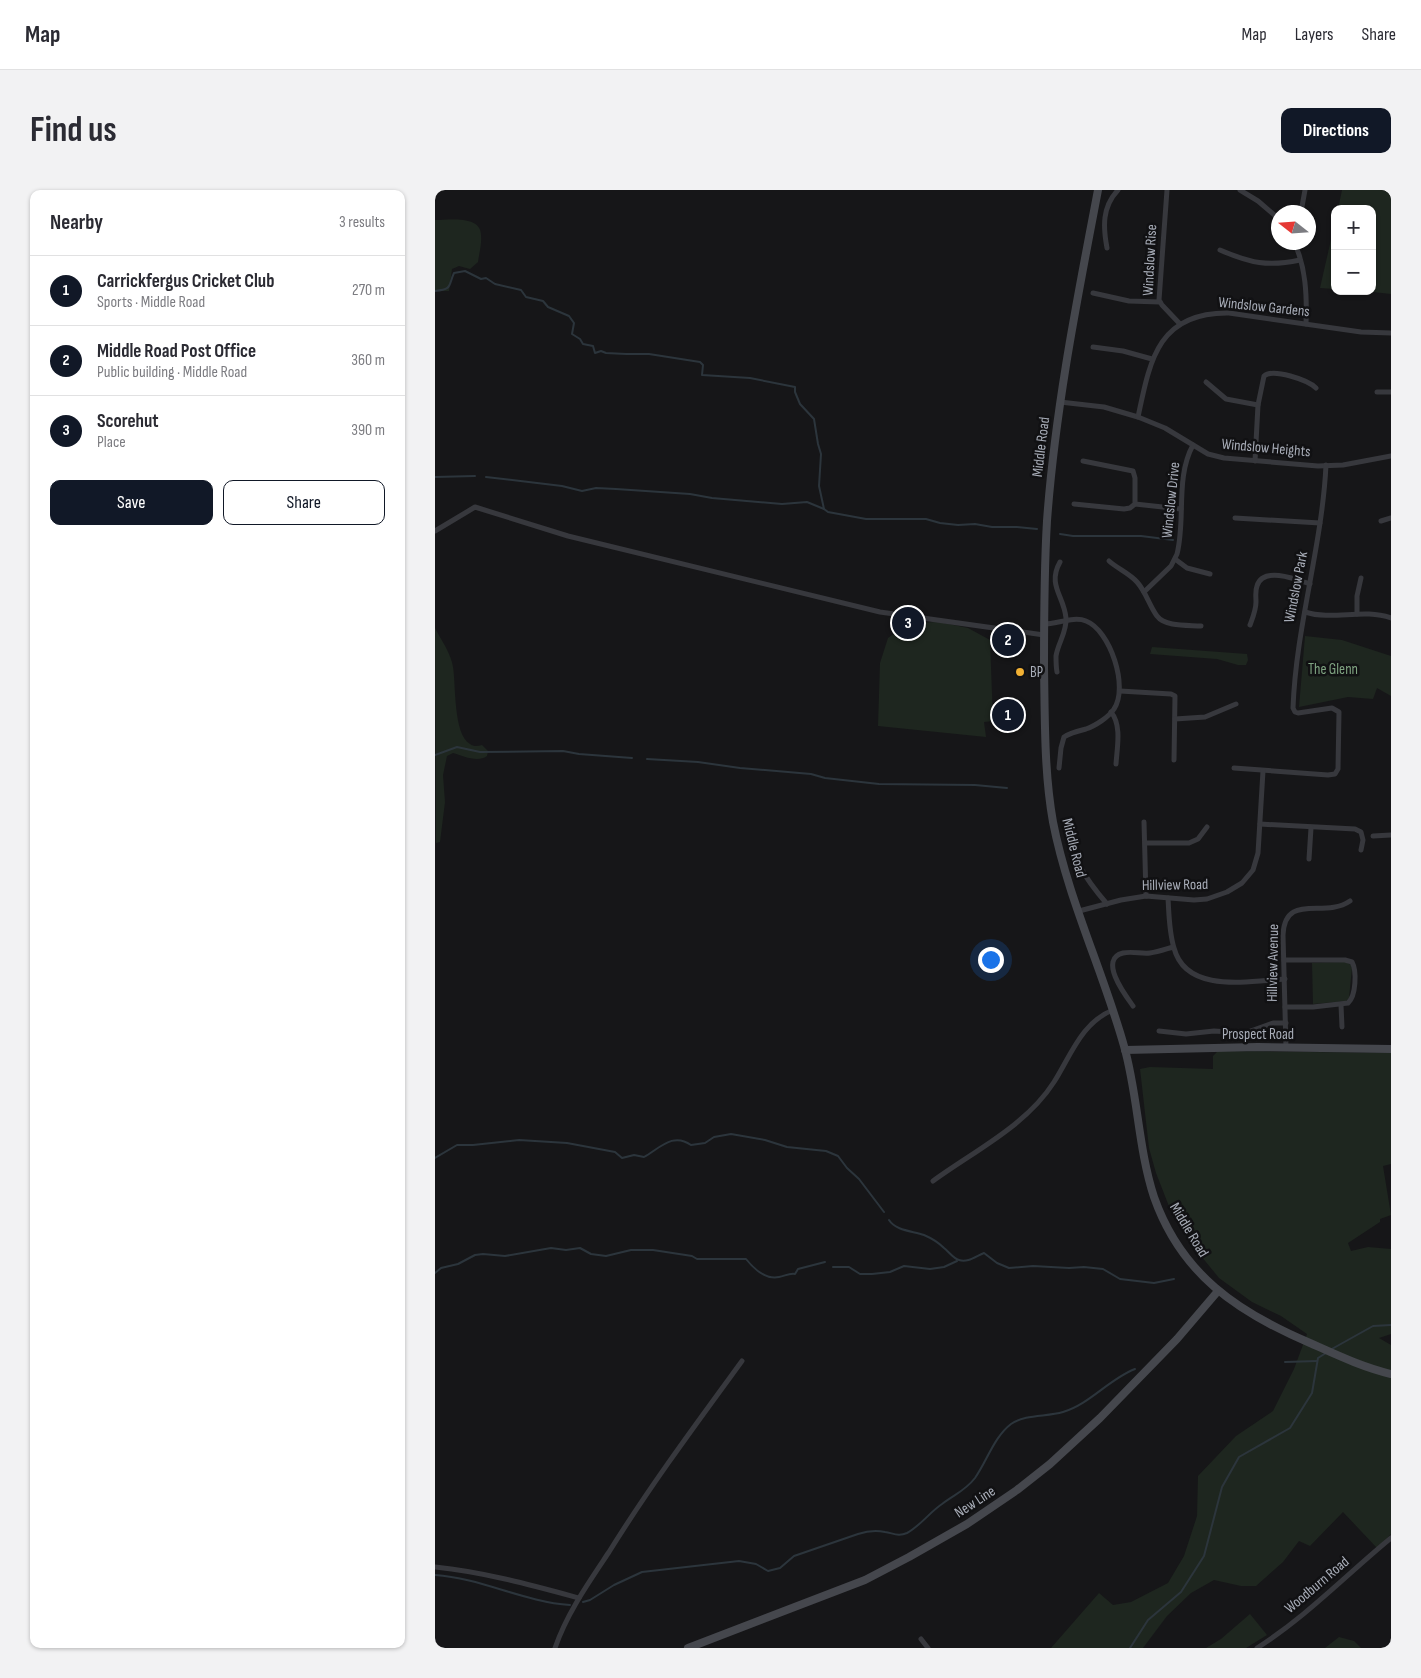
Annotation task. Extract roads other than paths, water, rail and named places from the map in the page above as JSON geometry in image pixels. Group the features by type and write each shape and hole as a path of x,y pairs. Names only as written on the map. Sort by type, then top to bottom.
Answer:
{"main road":[{"name":"Middle Road","path":"1098,190 1060,402 1047,520 1044,624 1045,724 1051,810 1061,859 1125,1050 1145,1160 1156,1201 1167,1226 1188,1259 1218,1291 1234,1304 1257,1318 1339,1356 1374,1370 1391,1374"},
{"name":"Prospect Road","path":"1125,1050 1391,1049"},
{"name":"New Line","path":"688,1648 865,1580 909,1557 988,1510 1050,1464 1100,1418 1177,1339 1218,1291"}],"street":[{"path":"1107,248 1105,219 1109,201 1118,190"},
{"name":"Windslow Rise","path":"1167,190 1159,296 1160,302 1180,324"},
{"path":"1241,190 1259,201 1271,212"},
{"path":"1302,205 1305,190"},
{"path":"1220,250 1241,259 1257,263 1275,264 1300,260"},
{"path":"1297,250 1305,279 1306,324"},
{"path":"1093,293 1129,301 1160,302"},
{"name":"Windslow Gardens","path":"1137,416 1147,373 1157,349 1180,324 1196,317 1220,313 1375,334 1391,333"},
{"path":"1093,347 1123,351 1152,359"},
{"path":"1255,461 1258,405 1262,380 1265,374 1269,372 1284,375 1309,382 1316,388"},
{"path":"1206,382 1226,399 1258,405"},
{"path":"1377,392 1391,392"},
{"name":"Windslow Heights","path":"1060,402 1104,407 1137,416 1156,423 1217,457 1326,465 1355,463 1391,456"},
{"name":"Windslow Drive","path":"1144,592 1171,566 1178,550 1186,464 1193,445"},
{"path":"1083,461 1133,471 1135,478 1135,504"},
{"name":"Windslow Park","path":"1263,771 1331,775 1338,770 1339,712 1332,708 1295,713 1293,706 1300,633 1320,523 1326,465"},
{"path":"1074,504 1123,509 1130,508 1135,504 1181,509"},
{"path":"435,532 475,507 568,536 880,612 1044,635"},
{"path":"1235,518 1320,523"},
{"path":"1381,522 1391,518"},
{"name":"Windslow Drive","path":"1175,559 1187,568 1210,574"},
{"path":"1109,561 1128,573 1144,592 1156,615 1161,620 1170,623 1201,626"},
{"path":"1057,672 1056,656 1066,621 1055,582 1056,570 1060,562"},
{"path":"1250,624 1255,613 1257,587 1264,577 1282,576 1310,584"},
{"path":"1357,614 1361,578"},
{"path":"1305,612 1321,616 1378,614 1391,618"},
{"path":"1044,624 1084,620 1091,623 1100,632 1117,665 1120,691 1116,705 1111,712 1089,728 1066,736 1062,743 1059,768"},
{"path":"1120,691 1173,695 1175,699 1174,760"},
{"path":"1175,719 1205,717 1236,704"},
{"path":"1111,712 1116,718 1118,725 1116,764"},
{"path":"1234,768 1263,771"},
{"name":"Hillview Road","path":"1079,911 1146,896 1194,900 1211,898 1227,892 1241,883 1250,874 1256,862 1259,849 1263,771"},
{"path":"1144,822 1146,896"},
{"path":"1071,823 1070,836 1082,871 1089,883 1107,904"},
{"path":"1259,824 1357,829 1363,837 1361,850"},
{"path":"1145,843 1189,843 1199,839 1207,827"},
{"path":"1309,859 1311,828"},
{"path":"1373,836 1391,835"},
{"path":"1168,898 1173,947 1179,961 1192,974 1202,978 1227,981 1285,979"},
{"name":"Hillview Avenue","path":"1286,1048 1283,928 1289,914 1298,910 1335,907 1350,901"},
{"path":"1133,1006 1113,970 1113,960 1117,955 1123,953 1149,953 1173,947"},
{"path":"1284,960 1340,959 1352,962 1355,970 1352,998 1348,1003 1341,1005 1285,1007"},
{"path":"1341,1005 1342,1027"},
{"path":"933,1181 1006,1130 1033,1108 1055,1080 1081,1036 1098,1017 1113,1010"},
{"path":"1159,1031 1186,1034 1214,1031 1245,1034 1273,1023 1286,1023"},
{"path":"555,1648 579,1598 662,1470 742,1362"},
{"name":"Woodburn Road","path":"1257,1648 1285,1630 1391,1538"},
{"path":"435,1567 491,1576 579,1598"},
{"path":"921,1639 928,1648"}],"waterway":[{"path":"435,291 447,288 454,273 465,271 481,279 486,278 495,284 521,290 526,297 543,301 548,307 569,316 574,323 572,334 580,339 583,344 593,346 595,353 601,351 606,353 649,354 700,362 703,365 702,375 750,378 795,387 800,404 814,419 821,454 819,486 824,509 828,512 866,519 926,519 958,525 975,524 992,527 1037,529"},
{"path":"435,477 475,476"},
{"path":"486,477 562,486 582,491 596,488 690,494 712,498 782,504 807,502 824,509"},
{"path":"1060,534 1073,536 1141,536 1173,540"},
{"path":"435,755 457,747 480,752 563,751 632,758"},
{"path":"647,759 698,762 740,768 811,774 825,778 879,784 975,785 1007,788"},
{"path":"435,1158 457,1145 519,1140 567,1143 615,1152 622,1158 634,1155 644,1157 672,1141 684,1141 691,1145 705,1143 714,1137 731,1134 765,1140 787,1147 826,1151 838,1156 859,1179 884,1212"},
{"path":"889,1220 900,1229 932,1239 955,1258 962,1261 984,1253 997,1263 1009,1268 1033,1266 1084,1267 1103,1269 1120,1279 1154,1283 1174,1279"},
{"path":"435,1273 441,1268 458,1264 475,1255 505,1256 551,1248 566,1250 580,1248 591,1254 606,1256 631,1250 653,1250 692,1256 697,1259 746,1259 760,1273 769,1277 795,1274 798,1269 825,1262"},
{"path":"833,1267 849,1267 860,1274 872,1274 890,1272 904,1266 930,1269 944,1267 957,1261"},
{"path":"1330,1350 1373,1326 1391,1325"},
{"path":"1130,1648 1148,1620 1181,1592 1204,1556 1222,1487 1239,1457 1290,1428 1312,1393 1318,1358 1326,1353"},
{"path":"1285,1362 1317,1361"},
{"path":"583,1602 642,1572 739,1561 756,1564 768,1571 780,1568 794,1556 861,1533 875,1531 898,1535 907,1533 938,1507 964,1489 975,1478 1000,1436 1011,1424 1030,1417 1057,1414 1073,1408 1135,1369"},
{"path":"435,1575 452,1577 536,1599 570,1605"}],"place":[{"name":"Scorehut","path":"908,623"},
{"name":"Middle Road Post Office","path":"1008,640"},
{"name":"BP","path":"1020,672"},
{"name":"Carrickfergus Cricket Club","path":"1008,715"}],"park label":[{"name":"The Glenn","path":"1333,669"}]}
